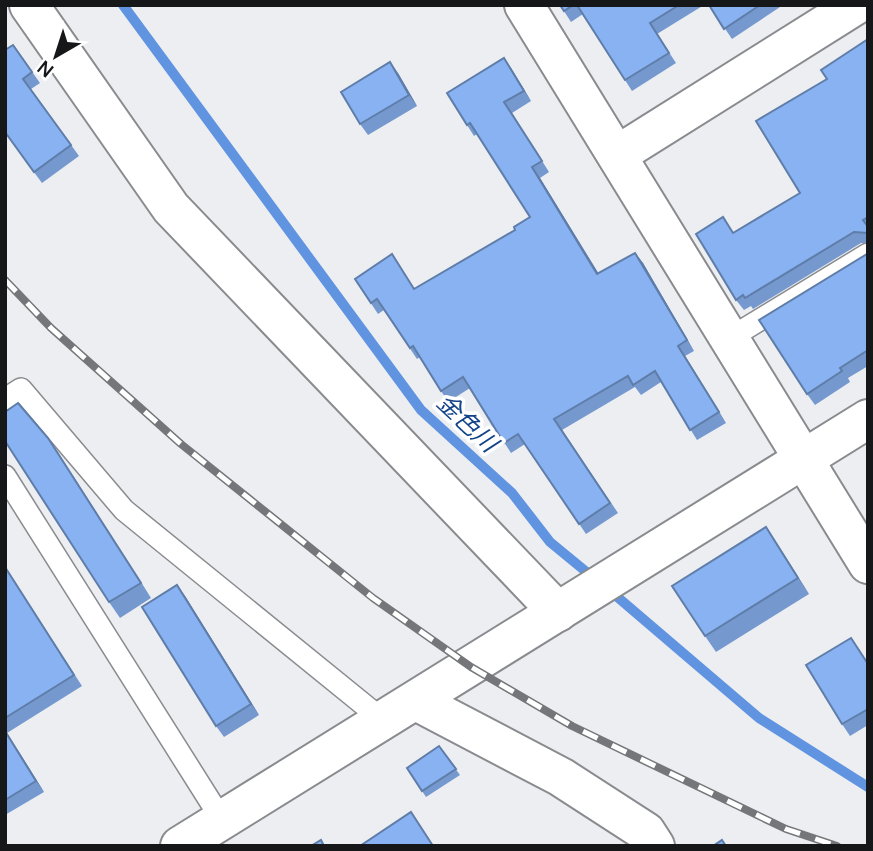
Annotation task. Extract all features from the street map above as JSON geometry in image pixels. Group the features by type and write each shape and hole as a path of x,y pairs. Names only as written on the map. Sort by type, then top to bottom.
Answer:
{"street":[{"path":"29,5 171,208 558,612"},
{"path":"524,5 868,564"},
{"path":"617,155 856,5"},
{"path":"180,846 868,419"},
{"path":"400,711 561,777 646,832 655,846"}],"lane":[{"path":"730,338 868,254"},
{"path":"5,399 21,389 124,510 400,711"},
{"path":"5,476 222,820"}],"building":[{"path":"560,5 573,5 564,11"},
{"path":"577,5 679,5 650,23 669,53 625,80"},
{"path":"709,5 760,5 724,29"},
{"path":"868,39 868,217 863,220 868,227 868,233 854,232 745,298 743,295 736,300 696,234 723,217 733,233 800,193 756,121 827,79 821,70"},
{"path":"13,45 32,72 23,79 71,145 34,172 5,132 5,50"},
{"path":"504,58 524,91 504,102 542,161 532,167 597,274 635,253 687,340 678,346 719,412 690,430 655,371 633,385 628,376 554,419 610,503 579,524 518,434 504,443 463,377 441,391 413,346 410,348 377,299 371,303 355,279 392,254 414,289 515,230 514,227 530,217 470,123 467,125 447,93"},
{"path":"390,62 409,95 360,124 341,92"},
{"path":"868,254 868,350 807,394 759,320"},
{"path":"18,403 48,438 141,583 109,602 5,441 5,412"},
{"path":"766,527 798,578 705,636 672,586"},
{"path":"5,567 74,675 5,718"},
{"path":"177,585 251,704 216,726 142,607"},
{"path":"851,638 868,664 868,709 842,724 806,665"},
{"path":"5,731 36,781 5,800"},
{"path":"439,746 456,769 422,791 407,768"},
{"path":"411,812 433,846 360,846"},
{"path":"321,840 324,846 311,846"},
{"path":"722,840 726,846 713,846"}],"waterway":[{"name":"金色川","path":"123,5 421,410 512,493 550,542 595,579"},
{"name":"金色川","path":"608,589 759,718 868,787"}],"railway":[{"path":"5,280 51,328 181,444 373,598 471,667 572,726 786,829 837,846"}]}
